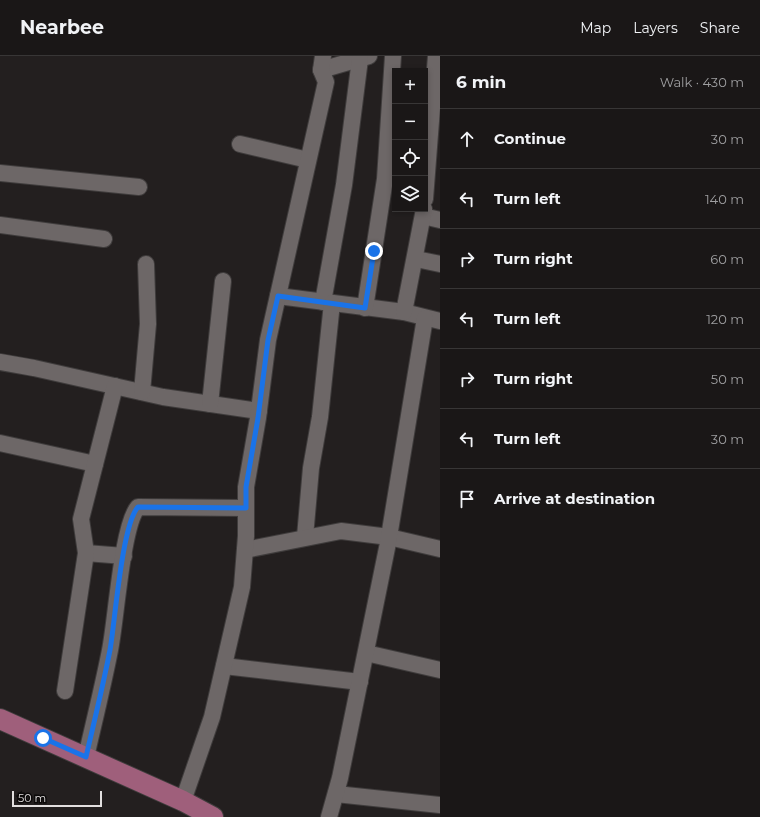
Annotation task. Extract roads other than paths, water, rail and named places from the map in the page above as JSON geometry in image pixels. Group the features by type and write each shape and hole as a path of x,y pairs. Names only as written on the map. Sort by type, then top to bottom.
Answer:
{"main road":[{"path":"0,719 183,801 213,817"}],"street":[{"path":"365,308 385,179 393,56"},
{"path":"427,176 436,56"},
{"path":"183,801 212,717 242,586 245,550 246,487 259,411 268,340 326,82 322,63 364,58 327,302 320,417 310,468 305,537"},
{"path":"240,144 308,160"},
{"path":"0,173 139,188"},
{"path":"404,312 416,259 424,213 440,220"},
{"path":"0,225 104,239"},
{"path":"416,259 440,264"},
{"path":"142,392 148,324 146,264"},
{"path":"210,404 223,281"},
{"path":"278,296 404,312 433,319 360,682 336,794 329,817"},
{"path":"0,362 142,392 259,411"},
{"path":"65,691 86,552 81,519 115,386"},
{"path":"0,443 95,464"},
{"path":"86,757 110,649 131,518 138,507 246,508"},
{"path":"245,550 341,531 389,537 440,549"},
{"path":"86,552 124,556"},
{"path":"366,653 440,670"},
{"path":"224,666 360,682"},
{"path":"336,794 440,805"}]}
